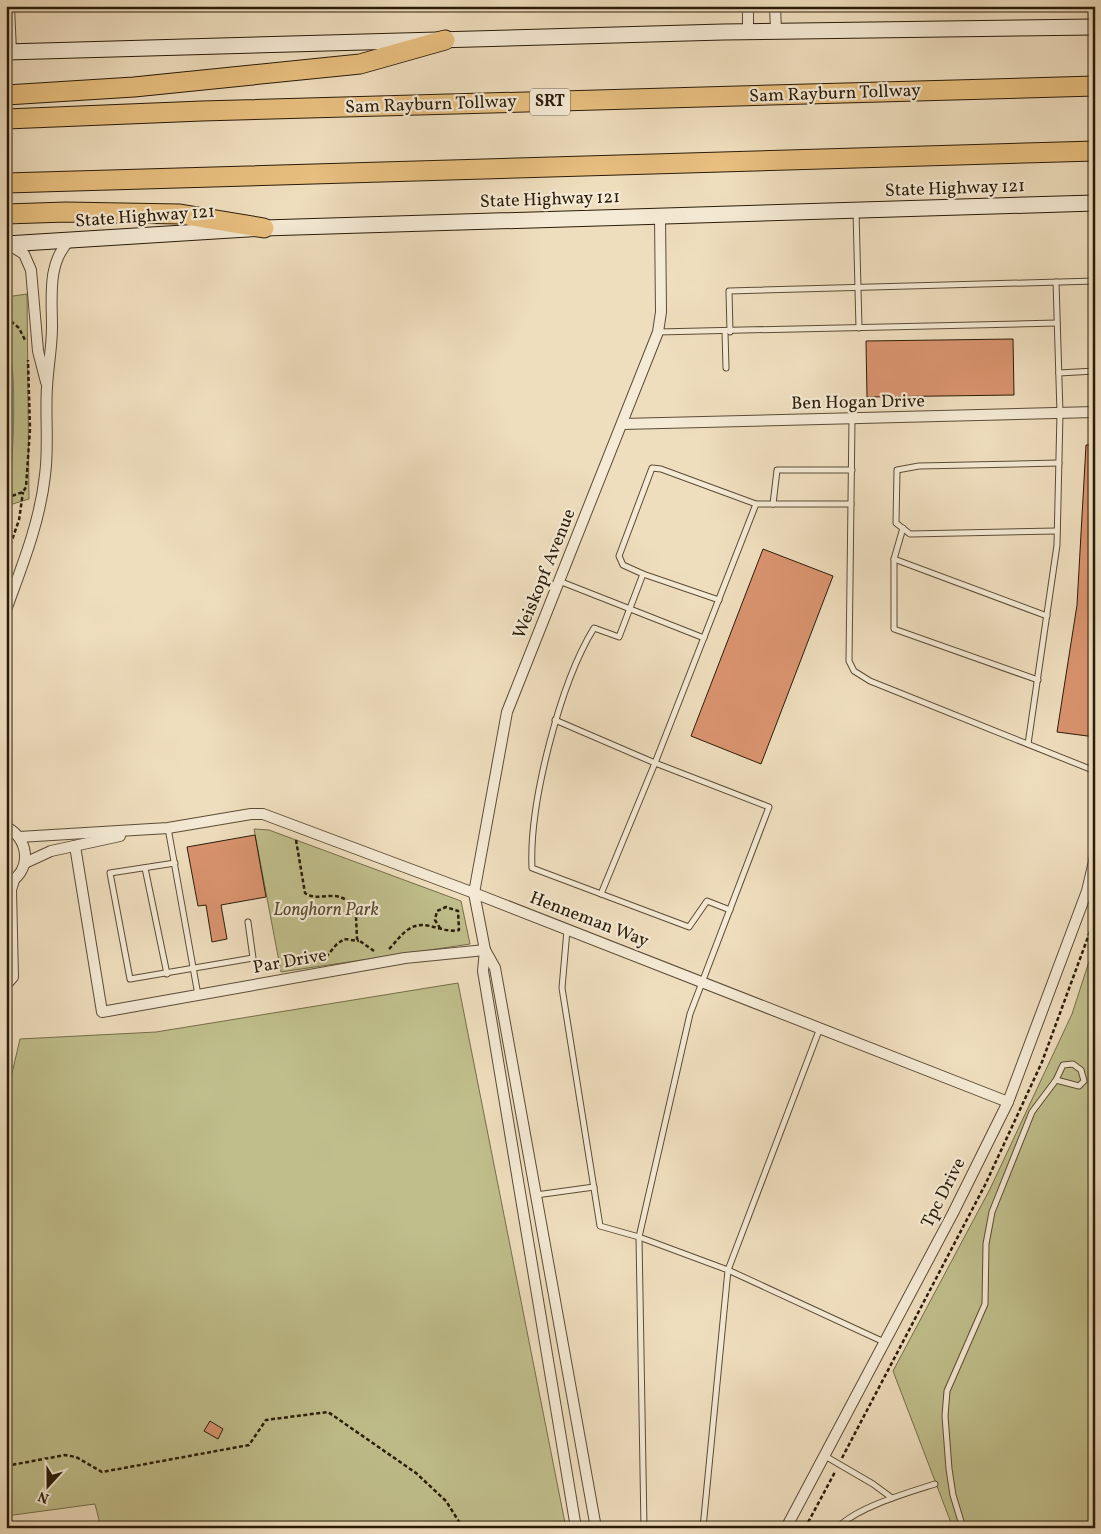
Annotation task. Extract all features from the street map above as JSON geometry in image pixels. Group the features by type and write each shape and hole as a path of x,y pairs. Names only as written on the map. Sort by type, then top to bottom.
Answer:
{"highway":[{"path":"6,95 134,87 360,64 445,40"},
{"name":"Sam Rayburn Tollway","path":"6,120 202,111 1095,86"},
{"path":"6,183 1095,151"},
{"path":"6,214 66,212 180,214 264,228"}],"main road":[{"path":"9,52 748,31 1095,27"},
{"name":"State Highway 121","path":"7,244 264,228 1095,203"}],"street":[{"path":"9,6 9,52"},
{"path":"748,6 748,31"},
{"path":"775,6 776,31"},
{"name":"Weiskopf Avenue","path":"484,950 474,893 507,712 658,332 661,312 660,215"},
{"path":"6,610 28,549 42,499 47,457 47,387 52,351 55,263 59,252 70,240"},
{"path":"7,244 24,254 31,270 38,351 47,387"},
{"name":"Ben Hogan Drive","path":"622,424 852,420 1095,412"},
{"name":"Henneman Way","path":"19,837 168,828 250,814 263,814 474,893 1008,1102"},
{"path":"6,827 19,837 24,845 25,863 10,882 13,976 6,985"},
{"name":"Henneman Way","path":"25,863 51,851 150,829"},
{"name":"Par Drive","path":"75,846 102,1012 405,958 484,950"},
{"name":"Tpc Drive","path":"786,1528 953,1213 1008,1102 1087,891 1095,857"},
{"path":"484,950 496,968 596,1528"},
{"path":"484,950 483,971 576,1528"}],"lane":[{"path":"856,210 859,328"},
{"path":"1028,744 1058,531 1060,413 1056,282"},
{"path":"726,368 729,291 1095,282"},
{"path":"658,332 727,332 1057,323"},
{"path":"1059,373 1095,371"},
{"path":"852,420 849,661 854,671 870,681 1095,771"},
{"path":"1058,531 910,534 896,523 897,470 919,466 1059,463"},
{"path":"719,600 622,565 620,556 652,468 661,469 756,504 851,504"},
{"path":"773,504 777,470 852,470"},
{"path":"602,894 756,504"},
{"path":"903,528 894,558 894,629 1038,680"},
{"path":"894,558 1047,616"},
{"path":"643,574 620,638 594,628 583,645 555,720 531,846 532,868 689,928 708,901 730,910"},
{"path":"559,581 704,638"},
{"path":"555,720 655,763 769,807 690,1014 639,1237 644,1528"},
{"path":"168,828 198,995"},
{"path":"175,863 110,873 130,979 254,958 248,922"},
{"path":"145,868 166,974"},
{"path":"567,929 562,988 600,1226 639,1237 728,1270 885,1342"},
{"path":"703,1528 728,1270 820,1028"},
{"path":"963,1528 953,1495 948,1468 945,1416 947,1391 985,1304 984,1258 992,1212 1032,1112 1056,1080 1063,1066 1073,1064 1081,1070 1084,1081 1079,1086 1056,1080"},
{"path":"536,1195 594,1187"},
{"path":"825,1456 873,1484 892,1498"},
{"path":"838,1528 842,1522 892,1498 935,1484"}],"path":[{"path":"6,317 19,328 27,346"},
{"path":"6,557 19,520 23,492 26,486 30,443 27,352"},
{"path":"6,498 23,492"},
{"path":"296,840 305,893 315,898 336,896 351,903 356,916 357,939 360,942"},
{"path":"388,950 409,928 418,924 452,932 459,930 458,911 446,907 437,911 435,920 440,928"},
{"path":"318,967 336,945 344,939 360,942 379,952"},
{"path":"6,1466 65,1455 76,1457 102,1472 249,1445 266,1420 328,1412 416,1473 446,1501 463,1528"}],"green space":[{"path":"27,294 29,499 6,506 6,297"},
{"name":"Longhorn Park","path":"254,829 269,830 461,901 470,944 281,972"},
{"path":"1095,943 1095,1528 953,1528 893,1371 990,1189 1072,1014"},
{"path":"458,983 566,1528 101,1528 95,1504 6,1516 6,1099 20,1039 156,1032"}],"water":[{"path":"6,342 10,352 12,367 14,406 11,474 6,476"}],"building":[{"path":"1013,339 1014,395 867,397 866,341"},
{"path":"1086,445 1095,445 1095,737 1057,732 1077,605"},
{"path":"763,549 833,576 761,764 691,736"},
{"path":"255,835 266,897 221,905 227,939 212,942 206,905 198,906 187,847"},
{"path":"210,1421 223,1429 218,1439 204,1431"}]}
